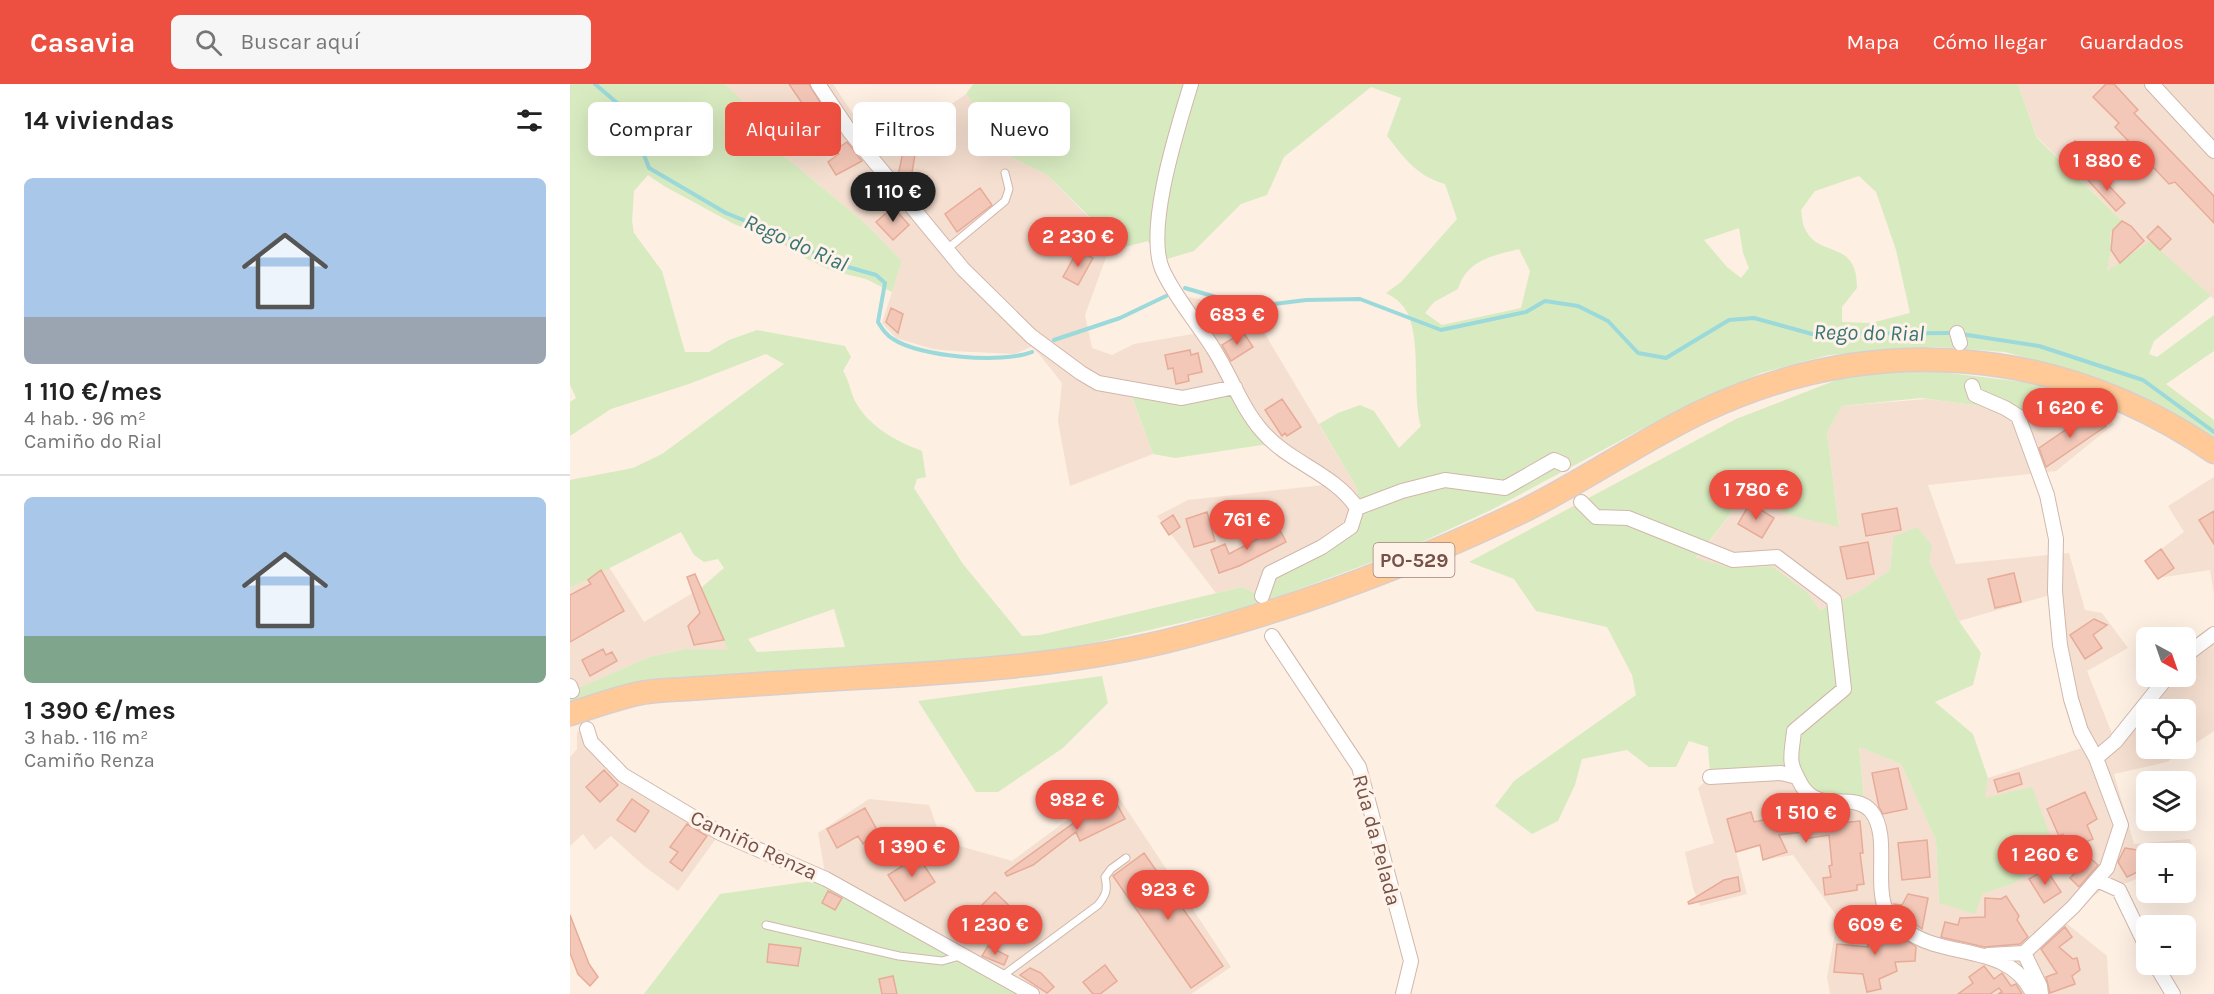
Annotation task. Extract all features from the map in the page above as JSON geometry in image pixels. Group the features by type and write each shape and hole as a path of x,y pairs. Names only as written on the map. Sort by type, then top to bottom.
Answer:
{"main road":[{"name":"PO-529","path":"570,714 640,693 969,671 1087,656 1159,643 1249,619 1397,567 1524,510 1704,411 1770,385 1828,368 1885,361 1978,361 2026,369 2118,400 2162,421 2214,452"}],"street":[{"path":"818,84 850,132 946,250 1001,309 1031,336 1098,383 1182,398 1234,387"},
{"path":"1191,84 1159,210 1156,244 1162,270 1214,349 1234,387 1262,431 1283,450 1346,492 1357,508"},
{"path":"2152,84 2214,151"},
{"path":"1972,386 1975,395 2006,408 2018,416 2047,495 2056,539 2055,591 2060,645 2071,699 2081,731 2096,759 2121,825 2107,868 2024,953 1986,955"},
{"path":"1357,508 1402,491 1445,480 1505,488 1554,460 1563,464"},
{"path":"1581,502 1596,517 1628,518 1733,560 1777,557 1834,600 1844,689 1794,731 1790,766 1808,796 1818,801 1859,803 1870,811 1879,829 1881,890 1888,915 1910,933 1940,944 1986,955 2009,967 2028,984 2033,994"},
{"path":"1262,596 1270,573 1322,547 1351,527 1357,508"},
{"path":"2196,648 2214,634"},
{"name":"Rúa da Pelada","path":"1272,636 1359,766 1411,961 1403,994"},
{"path":"2096,759 2115,742 2159,687"},
{"name":"Camiño Renza","path":"587,729 591,742 623,775 720,833 826,879 1032,994"},
{"path":"1710,777 1781,773 1797,777"},
{"path":"2097,880 2119,890 2136,925"},
{"path":"2024,953 2040,986 2041,994"},
{"path":"2162,975 2173,994"}],"lane":[{"path":"946,250 1005,201 1009,189 1005,173"},
{"path":"1001,977 1098,905 1105,897 1107,888 1105,877 1126,858"},
{"path":"766,926 898,956 942,961 962,955"}],"shaded area":[{"path":"725,84 833,84 853,114 853,156 956,156 955,102 966,94 972,102 968,102 968,156 1009,156 1047,175 1112,241 1085,315 1092,348 1112,355 1134,344 1193,334 1178,295 1250,309 1358,490 1351,527 1262,596 1242,587 1216,593 1157,516 1188,500 1333,484 1262,431 1182,398 1129,390 1153,454 1070,486 1058,421 1062,383 1031,347 1015,354 933,349 896,338 882,323 902,261 864,222 784,156 841,156 841,102 739,102"},
{"path":"2018,84 2214,84 2214,299 2150,242 2107,271 2111,250 2110,233 2122,221 2037,137"},
{"path":"1927,399 2032,413 2079,400 2114,424 2056,471 1928,485 1956,564 2069,553 2085,610 2102,613 2128,648 2087,671 2115,741 2136,715 2136,759 2172,759 2114,774 2134,844 2136,844 2136,879 2127,883 2109,885 2061,919 2107,956 2109,994 1830,994 1827,977 1838,918 1793,855 1763,860 1760,846 1736,852 1747,894 1700,906 1693,888 1685,852 1714,843 1698,788 1710,777 1710,773 1790,766 1864,797 1859,747 1901,764 1936,840 1939,903 1982,894 2013,884 2040,865 1984,798 1988,778 2082,748 2063,690 2050,595 1959,621 1929,561 1893,537 1890,570 1858,592 1820,610 1807,592 1772,566 1731,568 1696,559 1750,489 1786,514 1839,526 1827,432 1842,406"},
{"path":"2214,477 2214,594 2210,570 2158,578 2145,561 2184,532 2168,506"},
{"path":"609,567 644,622 701,588 729,651 685,649 649,657 572,691 570,686 570,588"},
{"path":"2214,634 2214,731 2196,743 2196,699 2149,699 2159,687 2196,687 2196,648"},
{"path":"587,729 623,775 720,833 678,891 644,866 611,836 595,850 583,834 570,846 570,757 577,749 577,732"},
{"path":"1112,787 1231,967 1191,994 1027,994 826,879 818,833 869,799 929,805 942,841 1012,861"},
{"path":"2190,839 2191,843 2145,843"}],"green space":[{"path":"570,84 725,84 743,102 725,102 725,156 784,156 864,222 902,261 892,292 866,279 833,271 809,260 781,243 734,224 648,175 634,191 632,221 634,233 662,271 685,352 709,352 729,340 757,330 845,346 851,357 843,371 855,401 875,426 903,443 922,451 926,477 917,479 914,488 963,564 1022,636 1040,635 1242,587 1262,596 1270,573 1351,527 1358,490 1319,424 1338,413 1360,405 1374,411 1399,448 1421,426 1412,328 1401,304 1386,293 1401,282 1457,219 1445,184 1419,172 1387,136 1401,98 1371,87 1284,157 1267,195 1241,204 1194,251 1160,261 1148,241 1121,248 1047,175 1009,156 1070,156 1070,102 972,102 966,94 973,84 2018,84 2037,138 2122,221 2110,233 2111,250 2107,271 2150,241 2211,296 2154,341 2149,354 2157,357 2214,315 2214,351 2166,384 2214,420 2214,440 2199,429 2132,393 2075,371 2005,352 1937,347 1829,355 1761,373 1642,429 1493,509 1405,550 1253,606 1050,653 985,661 658,682 606,690 570,702 570,685 574,690 649,657 685,649 728,650 701,588 724,568 718,559 704,562 694,555 681,532 570,588 570,480 633,468 662,454 784,364 766,354 689,384 611,409 570,436 570,402 576,398 570,385","holes":["1859,176 1876,192 1896,250 1910,313 1871,323 1842,322 1842,307 1857,288 1855,272 1851,262 1844,255 1811,238 1805,229 1801,210 1815,191","1739,228 1743,253 1749,268 1741,278 1727,267 1704,240","1519,249 1530,271 1521,308 1442,325 1425,313 1434,302 1458,289 1462,279 1474,265 1490,257","834,609 845,647 757,652 748,639"]},
{"path":"1923,370 2032,383 2079,400 2032,413 1921,398 1842,406 1827,432 1839,527 1786,514 1750,489 1696,558 1731,568 1772,566 1807,592 1820,610 1858,592 1890,570 1893,537 1917,527 1932,546 1929,561 1959,621 1981,653 1973,685 1935,702 1973,734 1988,778 1985,798 2032,787 2050,835 2028,850 2040,865 2013,884 1982,894 1975,914 1939,903 1936,840 1901,764 1859,747 1864,798 1816,793 1790,766 1710,773 1708,747 1689,741 1676,767 1649,767 1627,750 1582,759 1575,785 1558,821 1532,834 1495,806 1514,781 1636,695 1632,675 1607,627 1536,611 1514,579 1469,562 1736,419 1844,377"},
{"path":"1235,387 1276,443 1175,458 1153,454 1129,389 1182,398"},
{"path":"1102,676 1108,703 1063,748 998,792 976,792 918,701"},
{"path":"826,879 1032,994 644,994 720,894"}],"building":[{"path":"789,84 809,84 820,102 801,102"},
{"path":"2106,84 2114,84 2138,110 2134,113 2214,196 2214,223 2175,182 2169,184 2115,127 2119,123 2093,97"},
{"path":"2075,141 2088,155 2080,163 2067,149"},
{"path":"847,142 853,150 853,156 858,156 862,161 836,175 828,162 836,156 841,156 841,146"},
{"path":"902,156 915,156 912,173 915,185 907,187 898,176"},
{"path":"2097,173 2125,203 2116,211 2088,180"},
{"path":"980,188 992,205 957,232 945,214"},
{"path":"893,207 909,225 893,240 876,222"},
{"path":"2122,221 2131,226 2144,241 2120,263 2111,250 2113,230"},
{"path":"2158,226 2171,239 2160,250 2147,237"},
{"path":"1078,250 1093,258 1078,285 1063,277"},
{"path":"891,308 903,314 898,333 886,322"},
{"path":"1243,332 1253,347 1231,361 1222,345"},
{"path":"1190,350 1191,355 1198,353 1202,372 1188,375 1189,381 1176,384 1173,368 1168,369 1165,355"},
{"path":"1282,399 1301,427 1287,436 1285,433 1282,436 1265,410"},
{"path":"2089,414 2106,426 2046,467 2039,448"},
{"path":"1750,503 1774,518 1762,538 1738,524"},
{"path":"1897,508 1901,530 1866,536 1862,514"},
{"path":"2214,511 2214,544 2199,520"},
{"path":"1207,512 1215,541 1194,547 1186,519"},
{"path":"1173,515 1180,527 1169,535 1161,523"},
{"path":"1279,528 1286,542 1239,566 1219,573 1211,550 1225,544 1229,554"},
{"path":"1868,542 1874,574 1847,579 1840,547"},
{"path":"2161,549 2174,568 2158,579 2145,561"},
{"path":"601,570 624,611 570,642 570,595 591,584 588,580"},
{"path":"2014,573 2021,602 1995,608 1988,579"},
{"path":"695,574 724,640 694,645 688,626 700,613 687,577"},
{"path":"2094,619 2107,625 2093,635 2102,648 2085,659 2070,635"},
{"path":"603,649 606,655 612,652 617,661 590,676 582,660"},
{"path":"1898,768 1907,809 1883,814 1879,807 1872,773"},
{"path":"604,770 618,785 600,802 586,787"},
{"path":"2019,773 2022,784 1998,792 1994,780"},
{"path":"2085,792 2097,819 2087,825 2093,839 2081,844 2078,836 2065,841 2063,834 2059,836 2047,809"},
{"path":"1112,795 1125,819 1080,841 1076,832 1033,865 1007,876 1005,873"},
{"path":"632,799 649,811 635,832 617,820"},
{"path":"865,808 876,828 863,844 858,836 837,848 827,829"},
{"path":"1817,809 1820,825 1860,821 1863,853 1860,853 1864,884 1857,885 1857,890 1825,895 1823,878 1831,877 1829,866 1832,865 1829,835 1804,839 1803,832 1779,835 1787,852 1763,860 1760,845 1736,852 1727,819 1751,812 1754,822"},
{"path":"687,824 707,836 682,871 670,862 678,852 670,847"},
{"path":"1927,840 1930,877 1902,880 1898,843"},
{"path":"2125,848 2136,850 2136,873 2127,877 2118,862"},
{"path":"1144,853 1223,966 1191,988 1113,876"},
{"path":"918,856 935,882 905,901 888,875"},
{"path":"2090,858 2098,865 2079,887 2070,878"},
{"path":"2046,869 2061,892 2044,903 2029,879"},
{"path":"1738,877 1740,891 1689,904 1688,902 1724,880"},
{"path":"828,891 842,898 835,910 822,903"},
{"path":"995,892 1025,921 1011,934 1006,929 995,940 971,916"},
{"path":"1908,894 1928,898 1922,929 1895,909 1894,904 1902,905"},
{"path":"2006,896 2019,916 2017,920 2028,937 2020,944 1984,947 1941,937 1945,922 1958,925 1960,918 1985,917 1985,898 2001,899"},
{"path":"570,915 589,964 598,977 590,986 578,974 570,953"},
{"path":"1883,923 1916,947 1915,961 1895,962 1897,971 1879,979 1881,989 1867,992 1863,974 1834,972 1837,944 1868,947 1868,926"},
{"path":"2065,927 2072,937 2059,947 2073,959 2077,958 2080,970 2072,976 2075,984 2050,993 2046,977 2057,973 2041,949"},
{"path":"769,944 801,948 798,966 767,962"},
{"path":"988,946 1008,956 1004,965 982,956"},
{"path":"1105,965 1117,981 1100,994 1093,994 1083,982"},
{"path":"1984,966 1994,979 2002,973 2011,986 2016,984 2022,994 1998,994 2002,992 1999,988 1990,994 1958,994 1973,983 1969,977"},
{"path":"1030,968 1041,973 1054,987 1047,993 1020,975"},
{"path":"893,976 897,994 882,994 879,979"}],"waterway":[{"name":"Rego do Rial","path":"595,84 623,108 636,144 649,168 726,213 795,241 827,261 876,275 885,283 878,322 888,336 905,345 922,350 961,357 1001,358 1032,352"},
{"name":"Rego do Rial","path":"1185,288 1250,307 1306,300 1360,299 1441,330 1526,312 1545,301 1578,306 1608,321 1638,353 1666,358 1729,320 1754,318 1812,334 1953,333"},
{"name":"Rego do Rial","path":"1054,340 1120,318 1166,296"},
{"name":"Rego do Rial","path":"1961,334 2039,346 2143,380 2214,432"}]}
